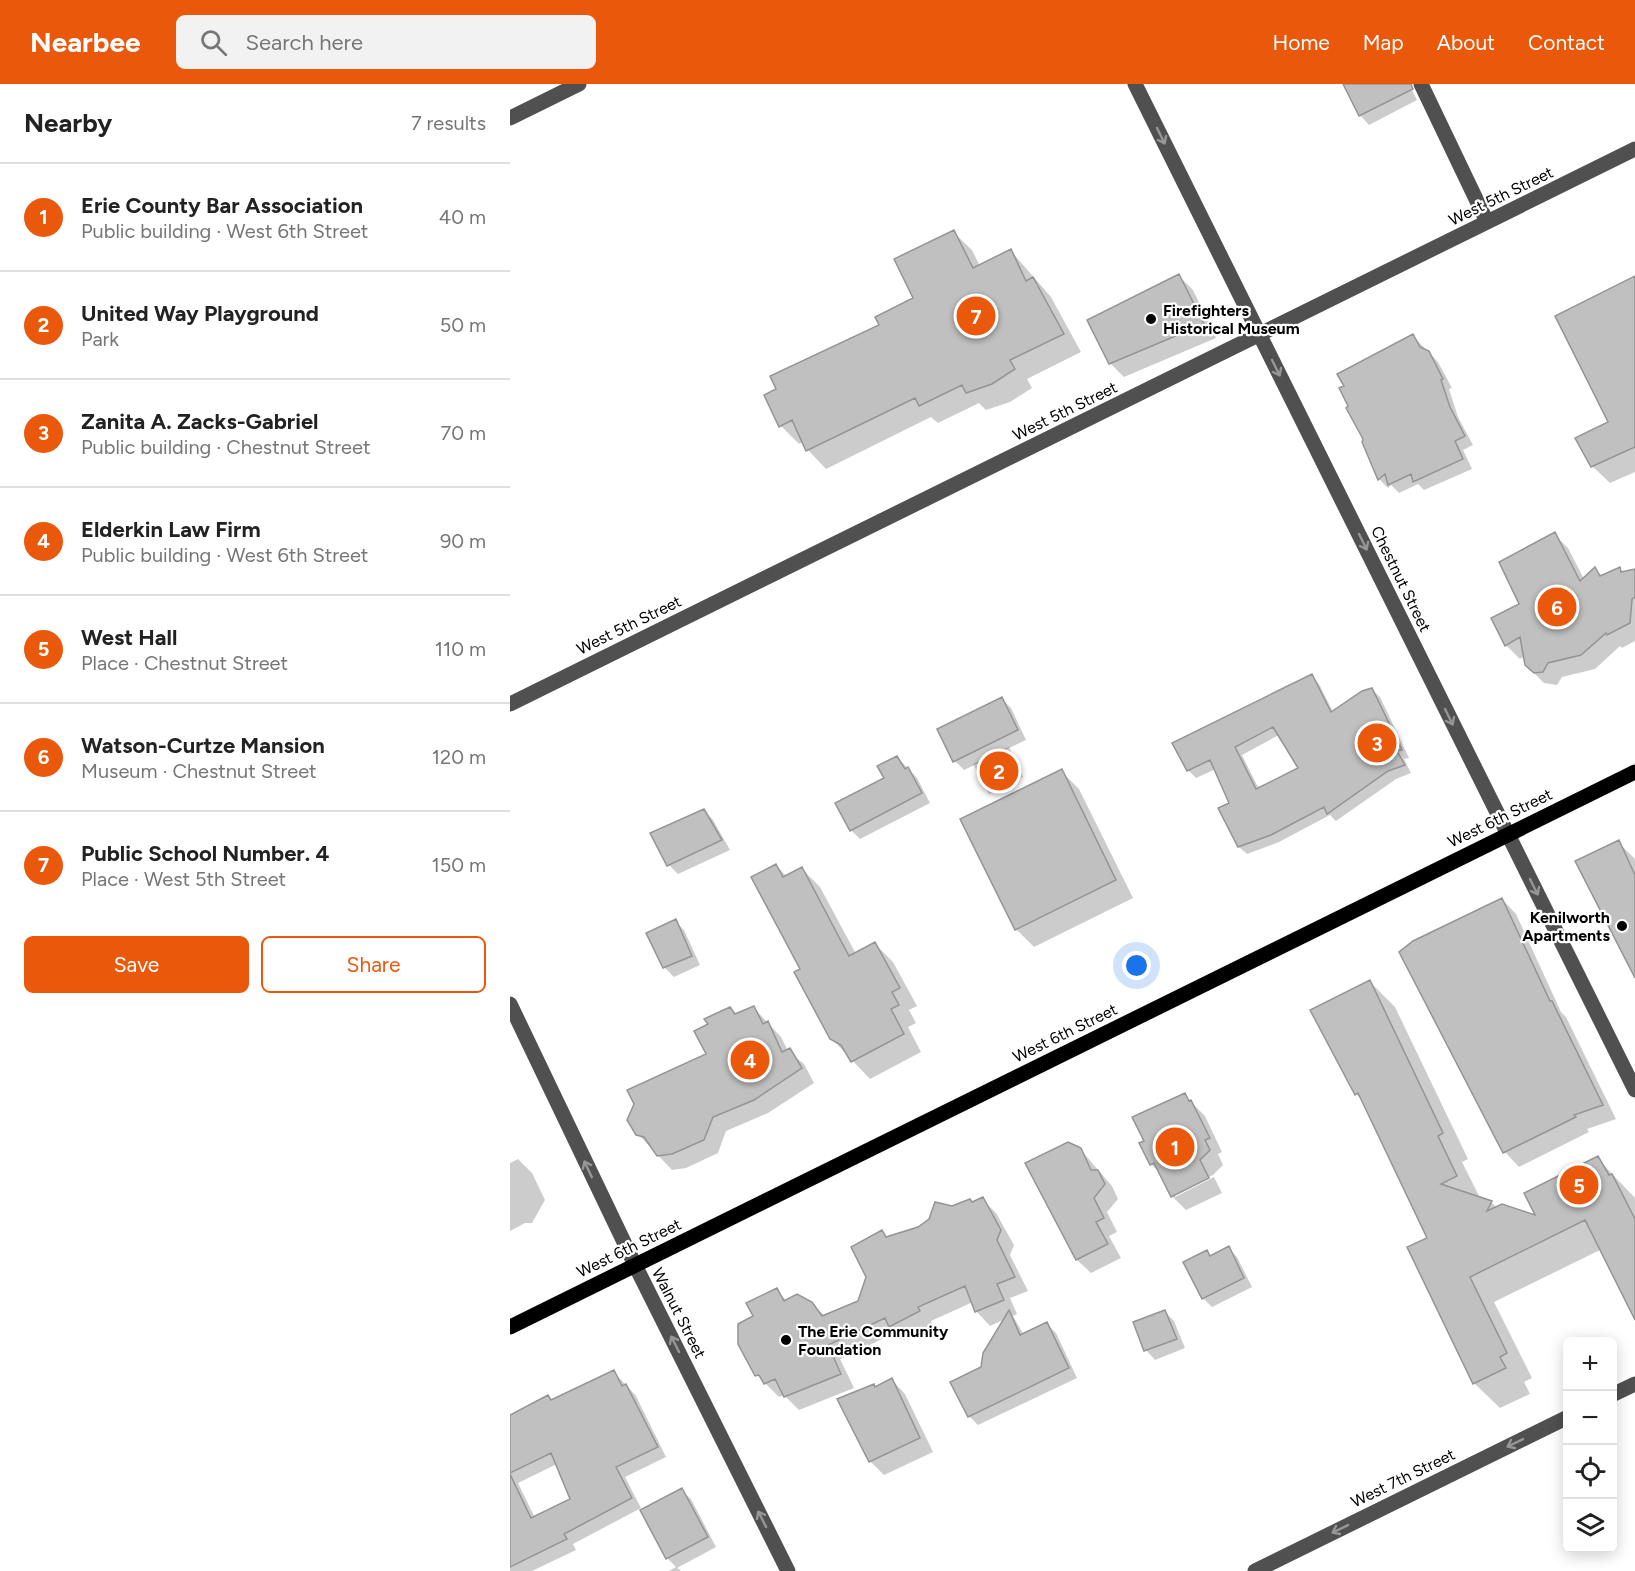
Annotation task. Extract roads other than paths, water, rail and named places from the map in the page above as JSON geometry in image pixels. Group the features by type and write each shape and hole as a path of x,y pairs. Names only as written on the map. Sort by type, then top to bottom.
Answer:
{"main road":[{"name":"West 6th Street","path":"510,1327 1635,772"}],"street":[{"path":"510,118 579,84"},
{"name":"Chestnut Street","path":"1135,84 1635,1090"},
{"path":"1421,84 1487,222"},
{"name":"West 5th Street","path":"510,704 1635,149"},
{"name":"Walnut Street","path":"510,1004 635,1265 788,1571"},
{"path":"1617,1393 1635,1384"},
{"name":"West 7th Street","path":"1255,1571 1563,1419"}],"place":[{"name":"Public School Number. 4","path":"976,316"},
{"name":"Firefighters Historical Museum","path":"1151,319"},
{"name":"Watson-Curtze Mansion","path":"1557,607"},
{"name":"Zanita A. Zacks-Gabriel","path":"1377,743"},
{"name":"United Way Playground","path":"999,771"},
{"name":"Kenilworth Apartments","path":"1622,926"},
{"name":"Elderkin Law Firm","path":"750,1060"},
{"name":"Erie County Bar Association","path":"1175,1147"},
{"name":"West Hall","path":"1579,1185"},
{"name":"The Erie Community Foundation","path":"786,1340"}]}
